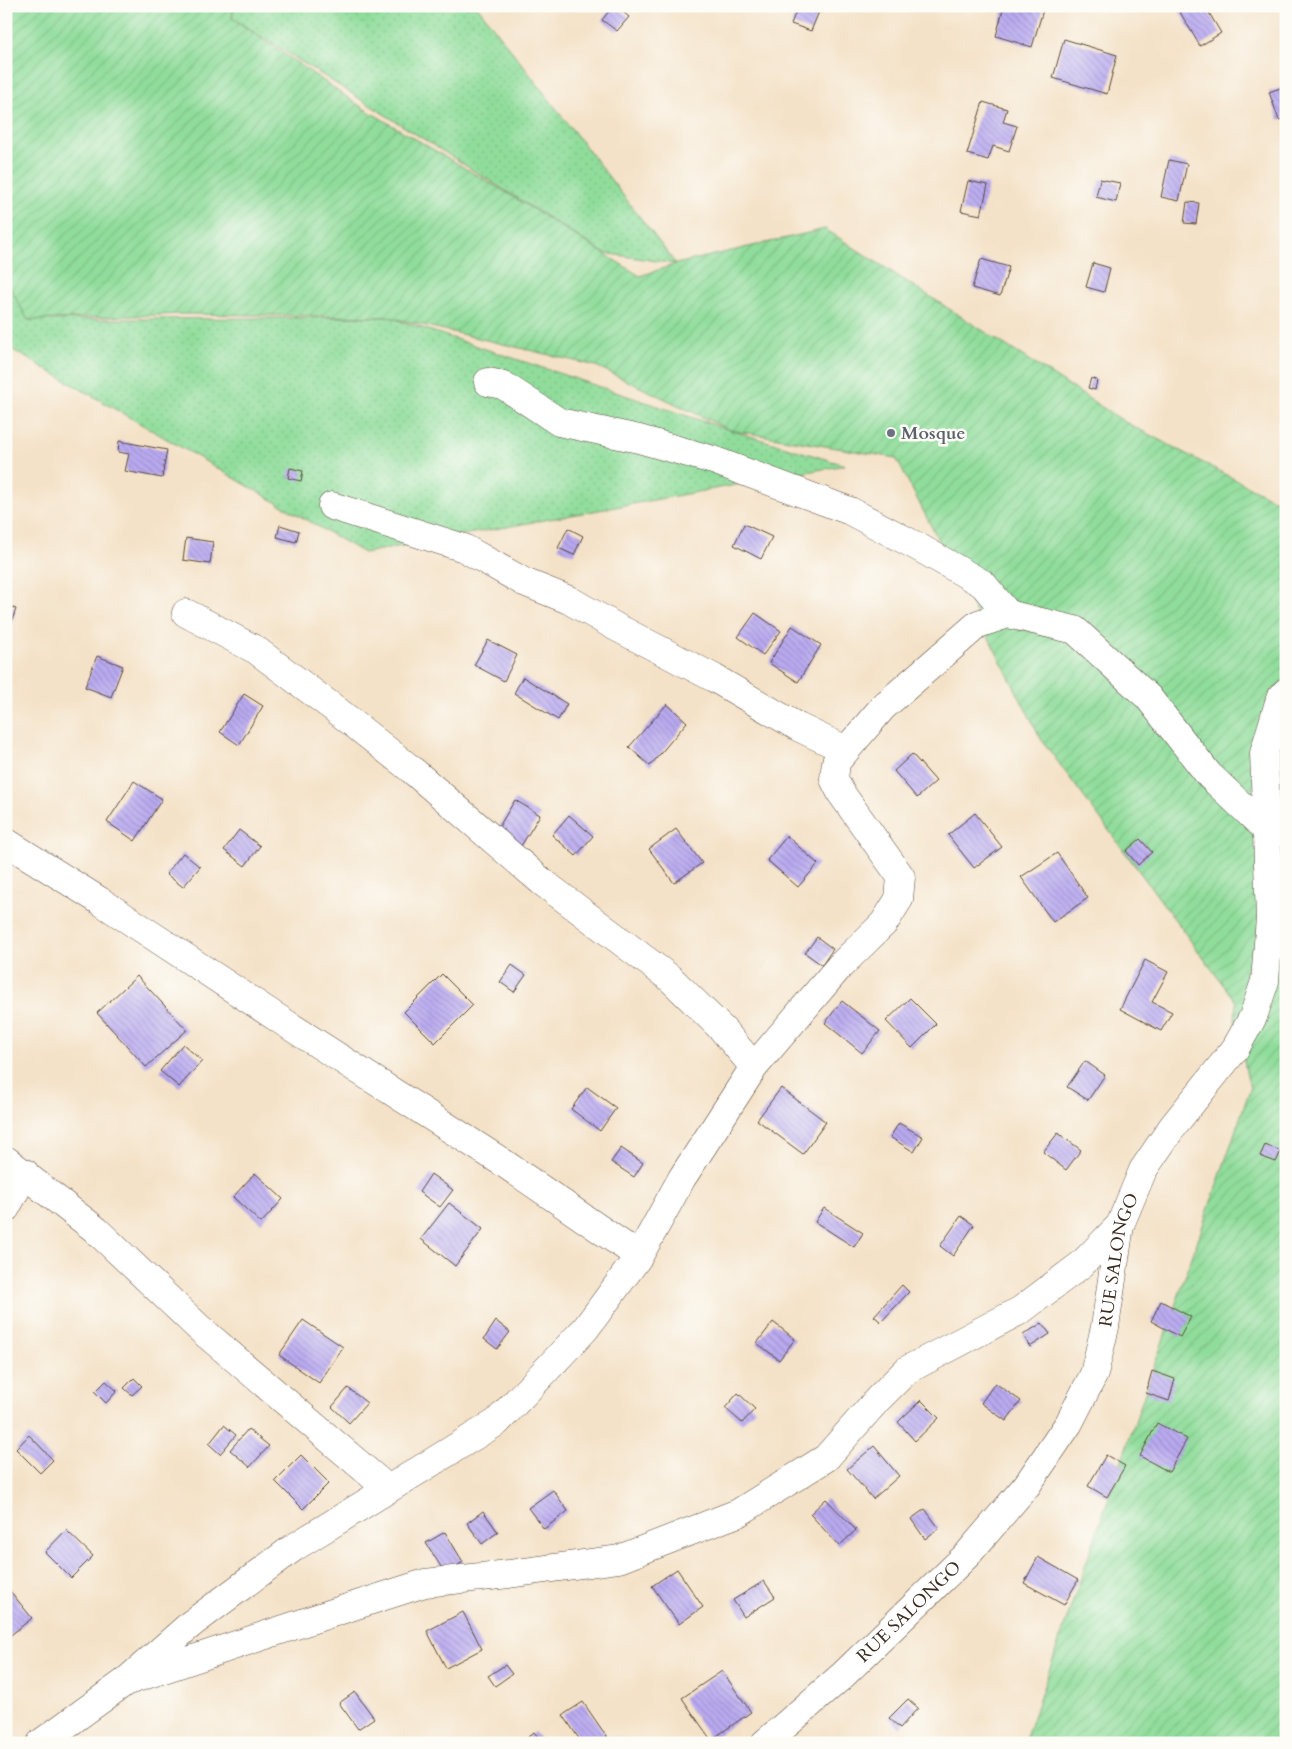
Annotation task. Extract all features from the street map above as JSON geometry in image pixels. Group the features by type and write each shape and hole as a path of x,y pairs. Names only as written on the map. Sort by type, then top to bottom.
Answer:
{"street":[{"path":"488,382 503,385 559,422 639,439 713,460 850,511 983,584 1008,614"},
{"path":"332,506 464,548 524,582 569,600 616,627 714,678 798,727 846,750"},
{"path":"186,613 256,650 412,770 541,880 671,979 723,1030 754,1067"},
{"path":"41,1743 125,1682 191,1624 285,1554 497,1422 586,1328 640,1256 682,1178 754,1067 839,967 884,923 900,899 901,877 841,794 834,779 836,762 884,707 978,624 1008,614 1075,630 1148,697 1209,775 1266,829"},
{"name":"RUE SALONGO","path":"765,1743 843,1675 966,1555 1027,1485 1070,1423 1094,1374 1105,1327 1120,1225 1143,1170 1173,1126 1235,1049 1253,1017 1265,981 1270,918 1264,753 1280,699 1286,692"},
{"path":"6,842 502,1162 640,1256"},
{"path":"6,1208 15,1167 96,1230 198,1327 388,1489"},
{"path":"125,1682 424,1583 509,1574 619,1558 738,1513 826,1458 878,1399 907,1370 1021,1310 1082,1264 1120,1225"}],"green space":[{"path":"6,6 234,6 232,18 363,108 507,193 640,276 676,264 825,229 1125,422 1286,506 1286,1743 1024,1743 1250,1089 1235,1020 1236,1002 1041,739 896,458 730,430 596,366 389,317 185,314 28,320 6,280"},
{"path":"234,6 477,6 676,264 604,253 232,18"},
{"path":"6,280 28,320 389,317 730,430 845,465 364,553 6,346"}],"building":[{"path":"613,6 616,6 629,17 617,31 602,20"},
{"path":"798,6 814,6 820,9 811,31 791,24"},
{"path":"1004,6 1030,6 1043,10 1032,47 996,36"},
{"path":"1182,6 1205,6 1221,33 1200,46 1178,9"},
{"path":"1064,39 1117,55 1107,94 1053,78"},
{"path":"1286,86 1286,117 1279,120 1269,92"},
{"path":"983,102 1007,109 1003,122 1017,126 1009,151 993,146 988,160 967,154"},
{"path":"1169,160 1187,164 1179,201 1161,197"},
{"path":"1100,179 1120,183 1116,202 1096,197"},
{"path":"968,181 988,185 981,215 961,211"},
{"path":"1187,202 1199,203 1196,224 1184,223"},
{"path":"981,259 1009,267 1000,296 972,288"},
{"path":"1093,263 1110,268 1104,292 1086,287"},
{"path":"1091,378 1097,380 1095,390 1088,388"},
{"path":"119,441 167,450 162,478 125,471 129,454 118,452"},
{"path":"290,468 303,471 301,481 288,478"},
{"path":"744,524 772,537 761,559 734,545"},
{"path":"280,525 299,531 296,542 277,537"},
{"path":"568,528 583,536 574,555 558,548"},
{"path":"186,538 213,542 210,564 183,560"},
{"path":"6,605 16,609 8,632 6,631"},
{"path":"755,613 781,631 763,655 738,637"},
{"path":"792,626 821,645 798,682 769,663"},
{"path":"488,640 517,655 504,681 474,665"},
{"path":"97,656 123,666 111,697 85,687"},
{"path":"523,677 567,704 558,720 514,693"},
{"path":"244,694 263,706 239,745 220,732"},
{"path":"667,704 687,722 650,766 629,747"},
{"path":"912,754 936,781 917,798 894,771"},
{"path":"134,781 162,799 135,841 107,822"},
{"path":"515,800 540,815 521,846 497,830"},
{"path":"975,813 1002,847 974,868 948,835"},
{"path":"569,815 593,836 576,856 552,835"},
{"path":"676,829 702,863 674,883 649,849"},
{"path":"239,830 260,846 245,866 224,850"},
{"path":"787,836 818,864 798,887 767,860"},
{"path":"1140,839 1152,852 1138,865 1126,851"},
{"path":"183,853 200,867 183,887 166,874"},
{"path":"1057,853 1088,898 1053,922 1021,877"},
{"path":"817,937 833,949 822,965 805,953"},
{"path":"1145,960 1168,972 1152,1002 1172,1012 1161,1031 1120,1009"},
{"path":"512,965 526,975 514,992 500,982"},
{"path":"442,974 473,1005 435,1043 404,1012"},
{"path":"137,976 187,1030 146,1067 97,1013"},
{"path":"910,998 936,1024 912,1048 886,1021"},
{"path":"842,1001 880,1031 862,1053 825,1023"},
{"path":"183,1044 202,1061 179,1087 160,1071"},
{"path":"1085,1061 1105,1075 1088,1100 1067,1087"},
{"path":"587,1087 616,1108 600,1131 571,1109"},
{"path":"781,1088 826,1122 803,1154 757,1120"},
{"path":"899,1123 923,1137 914,1152 890,1137"},
{"path":"1058,1133 1081,1150 1066,1170 1043,1152"},
{"path":"1265,1145 1281,1151 1276,1162 1260,1156"},
{"path":"621,1148 643,1163 634,1177 611,1162"},
{"path":"255,1173 283,1199 261,1223 233,1197"},
{"path":"431,1174 453,1190 440,1207 419,1192"},
{"path":"449,1203 483,1229 455,1266 421,1239"},
{"path":"824,1208 863,1233 854,1247 815,1222"},
{"path":"961,1216 974,1225 953,1256 940,1246"},
{"path":"902,1285 909,1292 881,1322 874,1316"},
{"path":"1161,1301 1191,1317 1180,1337 1151,1321"},
{"path":"303,1320 343,1347 319,1383 279,1355"},
{"path":"496,1321 510,1332 497,1349 484,1339"},
{"path":"773,1322 795,1339 779,1360 757,1343"},
{"path":"1042,1323 1050,1334 1030,1347 1023,1335"},
{"path":"1152,1371 1175,1379 1169,1401 1146,1393"},
{"path":"134,1378 142,1386 132,1395 124,1388"},
{"path":"106,1381 117,1391 106,1403 95,1392"},
{"path":"995,1383 1021,1401 1006,1421 981,1403"},
{"path":"348,1388 367,1403 349,1423 332,1407"},
{"path":"738,1393 755,1409 742,1423 725,1408"},
{"path":"921,1400 939,1418 915,1441 898,1422"},
{"path":"1157,1423 1187,1439 1169,1472 1140,1456"},
{"path":"224,1425 236,1435 220,1454 209,1444"},
{"path":"248,1429 269,1446 250,1467 230,1450"},
{"path":"29,1435 53,1460 40,1473 16,1449"},
{"path":"874,1446 899,1476 873,1499 847,1469"},
{"path":"301,1455 329,1483 303,1509 275,1481"},
{"path":"1106,1455 1125,1466 1107,1497 1088,1486"},
{"path":"553,1490 568,1511 544,1529 528,1508"},
{"path":"826,1499 856,1530 839,1546 810,1514"},
{"path":"925,1509 939,1528 925,1539 911,1519"},
{"path":"483,1511 498,1532 482,1544 467,1523"},
{"path":"66,1530 93,1556 71,1578 45,1552"},
{"path":"445,1532 463,1562 445,1573 426,1543"},
{"path":"1038,1557 1078,1580 1064,1605 1024,1583"},
{"path":"677,1569 703,1607 679,1624 652,1586"},
{"path":"764,1581 775,1597 744,1617 733,1600"},
{"path":"6,1586 32,1618 6,1639"},
{"path":"463,1612 482,1649 446,1668 427,1631"},
{"path":"505,1665 512,1674 495,1686 488,1676"},
{"path":"722,1671 751,1712 711,1740 682,1698"},
{"path":"355,1692 374,1718 358,1729 339,1703"},
{"path":"908,1699 918,1708 900,1728 889,1718"},
{"path":"583,1702 609,1740 604,1743 582,1743 563,1715"},
{"path":"534,1732 543,1743 521,1743"}],"place":[{"name":"Mosque","path":"891,433"}]}
